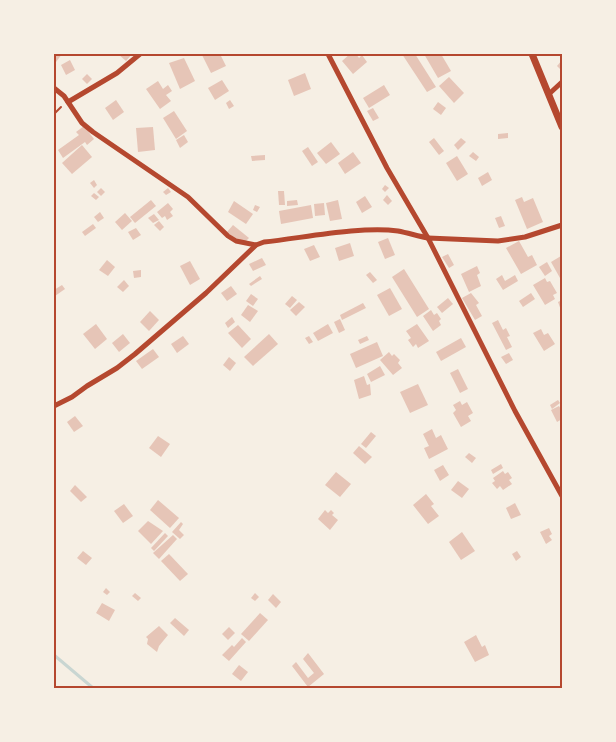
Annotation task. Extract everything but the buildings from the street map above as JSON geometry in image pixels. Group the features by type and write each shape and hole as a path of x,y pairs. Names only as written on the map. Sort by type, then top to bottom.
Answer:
{"main road":[{"path":"532,54 562,127"}],"street":[{"path":"68,102 117,73 140,54"},
{"path":"328,54 387,168 428,238 515,411 562,496"},
{"path":"549,94 562,82"},
{"path":"54,88 64,96 82,123 93,132 188,197 228,236 236,241 256,245"},
{"path":"54,406 72,397 135,354 206,293 256,245 264,242 384,230 398,231 428,238 498,241 525,237 562,225"}],"path":[{"path":"54,114 68,102"}],"waterway":[{"path":"54,655 93,688"}]}
